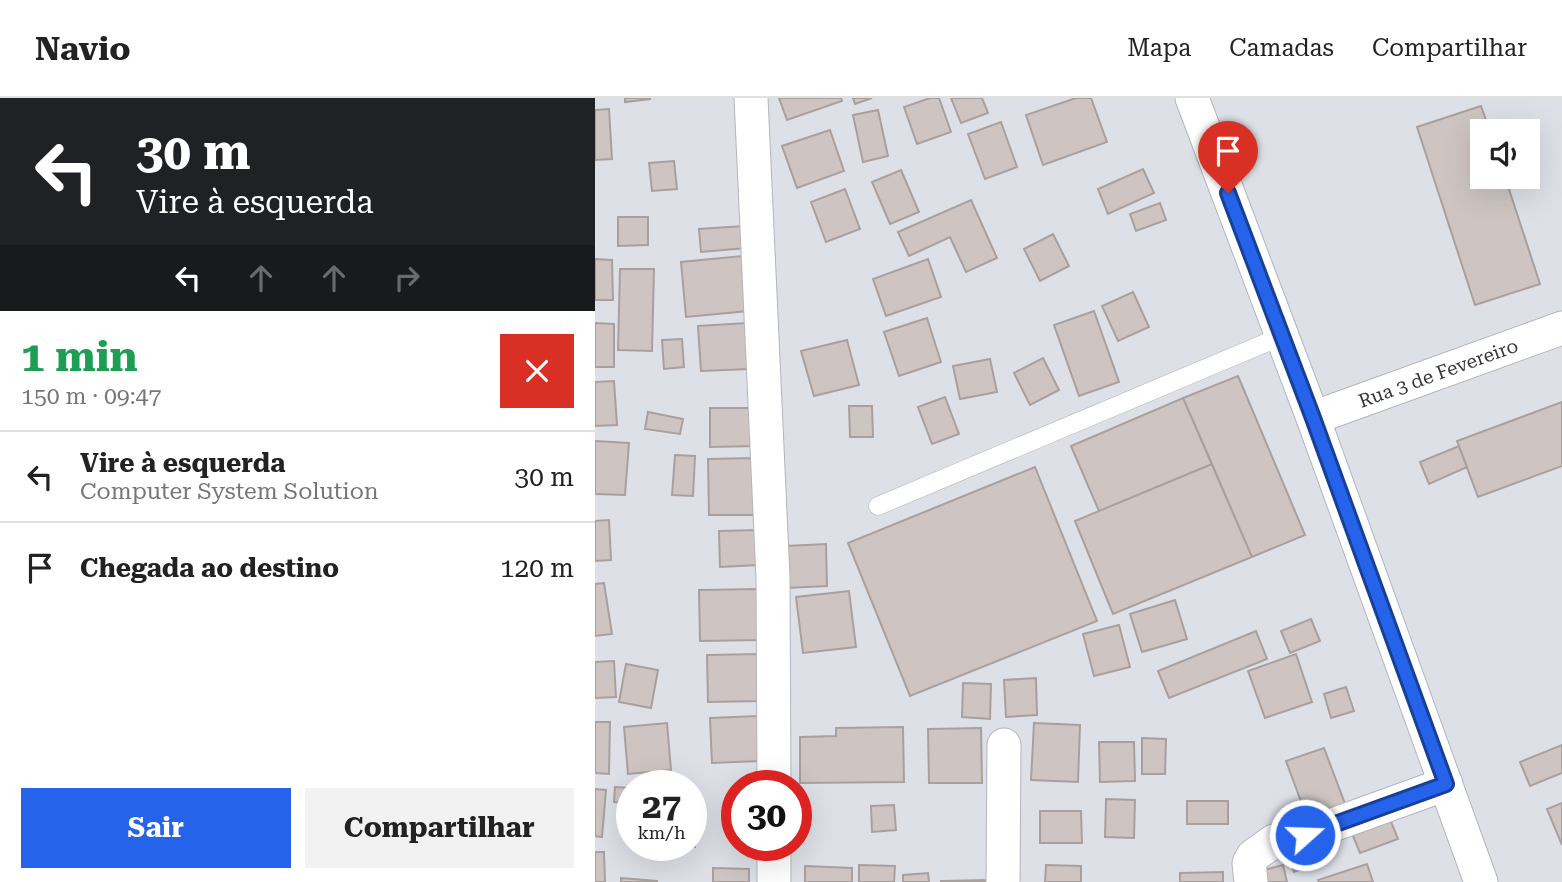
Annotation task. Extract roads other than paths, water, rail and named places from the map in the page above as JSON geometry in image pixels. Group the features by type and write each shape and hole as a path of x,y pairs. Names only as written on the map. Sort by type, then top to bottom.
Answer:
{"street":[{"path":"751,98 773,578 774,770"},
{"path":"1192,98 1313,418 1481,882"},
{"name":"Rua 3 de Fevereiro","path":"1313,418 1562,328"},
{"path":"1003,882 1005,745"},
{"path":"1251,882 1249,863 1253,856 1274,841 1305,835 1446,784"},
{"path":"774,861 774,882"}],"lane":[{"path":"878,506 1282,336"}]}
